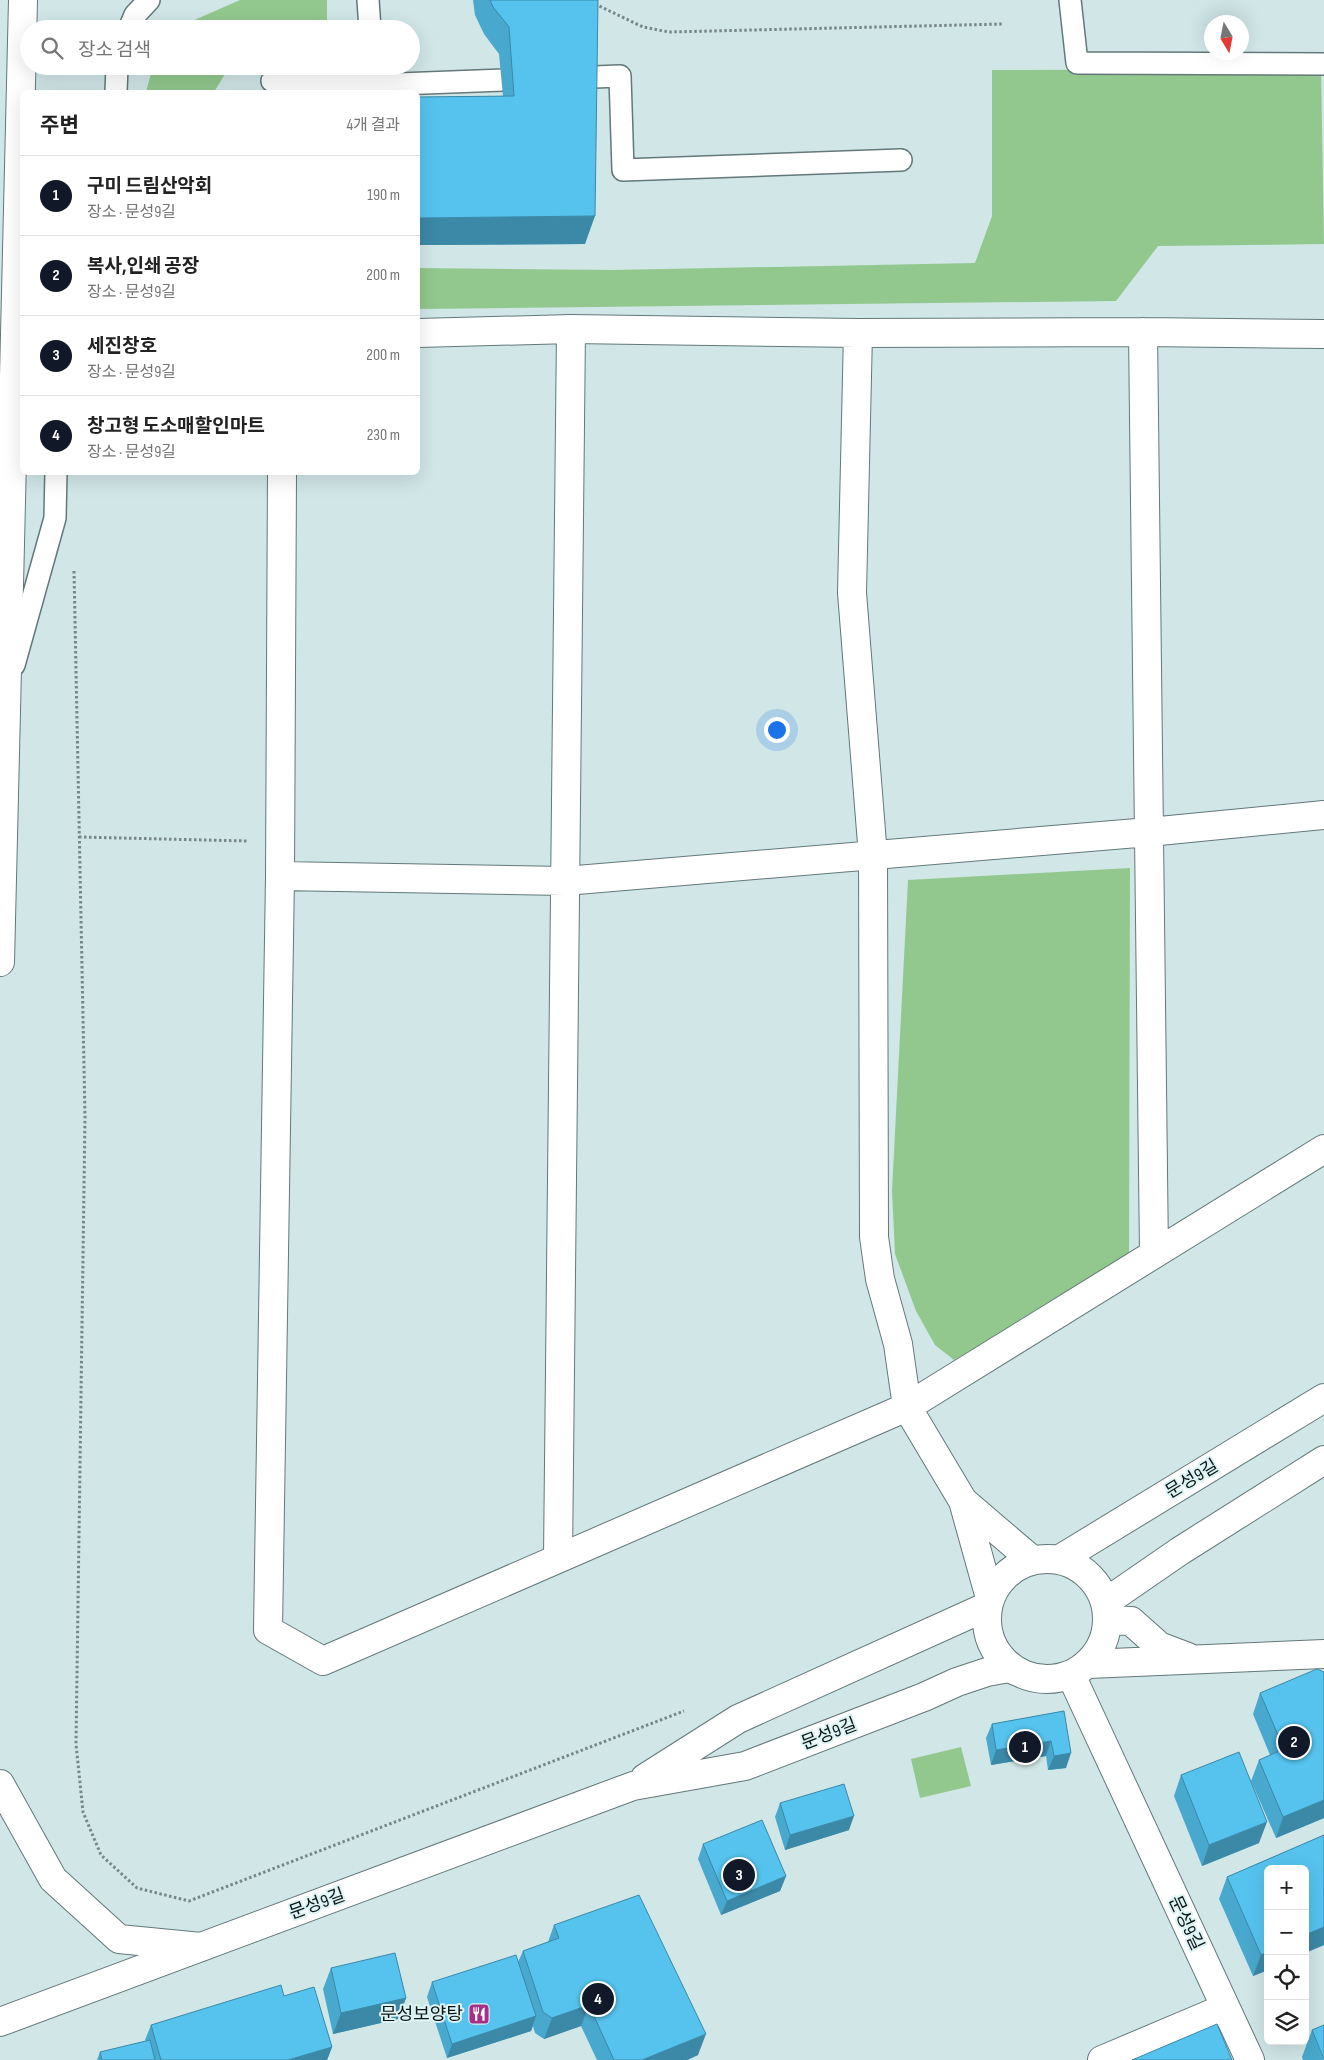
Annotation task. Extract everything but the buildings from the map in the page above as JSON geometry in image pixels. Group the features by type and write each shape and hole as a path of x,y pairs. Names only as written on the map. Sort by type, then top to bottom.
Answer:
{"street":[{"path":"23,0 23,20"},
{"path":"21,75 21,90"},
{"path":"0,962 20,130"},
{"path":"558,1558 571,329"},
{"path":"420,333 571,329 858,333 1143,332 1324,334"},
{"path":"1143,332 1154,1254"},
{"path":"858,333 852,593 873,856 874,1237 880,1278 898,1344 907,1407 963,1501 989,1602 987,1625 992,1644 1002,1660 1018,1672 1035,1678 1053,1679 1079,1669 1324,1654"},
{"path":"282,475 280,876 268,1630 323,1661 907,1407 1324,1149"},
{"path":"280,876 565,881 873,856 1324,815"},
{"name":"문성9길","path":"1060,1559 1324,1398"},
{"path":"1107,1611 1180,1552 1324,1460"},
{"path":"963,1501 1032,1560"},
{"path":"989,1602 1003,1577 1016,1566 1032,1560 1060,1559 1075,1565 1089,1574 1099,1587 1107,1611 1106,1636 1099,1651 1079,1669"},
{"name":"문성9길","path":"633,1786 738,1718 989,1602"},
{"path":"1107,1611 1132,1621 1159,1646 1186,1657 1210,1660"},
{"name":"문성9길","path":"0,2022 633,1786 745,1766 924,1697 957,1682 1009,1668 1018,1672"},
{"name":"문성9길","path":"1079,1669 1250,2060"},
{"path":"0,1784 53,1880 119,1939 201,1947"},
{"path":"1102,2060 1226,2008"}],"lane":[{"path":"133,20 149,0"},
{"path":"368,0 369,20"},
{"path":"1070,0 1077,63 1324,64"},
{"path":"116,90 117,75"},
{"path":"272,81 373,76 620,76 623,170 901,160"},
{"path":"7,691 55,518 56,475"}],"path":[{"path":"593,3 643,26 668,32 1003,24"},
{"path":"79,837 280,842"}],"green space":[{"path":"240,0 327,0 327,20 195,20"},
{"path":"1321,69 1324,244 1158,246 1116,301 420,309 420,268 614,270 975,263 992,216 992,70"},
{"path":"151,75 224,75 215,90 147,90"},
{"path":"1130,868 1129,1263 954,1360 935,1345 916,1311 895,1254 892,1191 908,880"},
{"path":"961,1747 971,1786 920,1798 911,1759"}],"place":[{"name":"복사,인쇄 공장","path":"1294,1742"},
{"name":"구미 드림산악회","path":"1025,1747"},
{"name":"세진창호","path":"739,1875"},
{"name":"창고형 도소매할인마트","path":"598,1999"},
{"name":"문성보양탕","path":"479,2014"}]}
